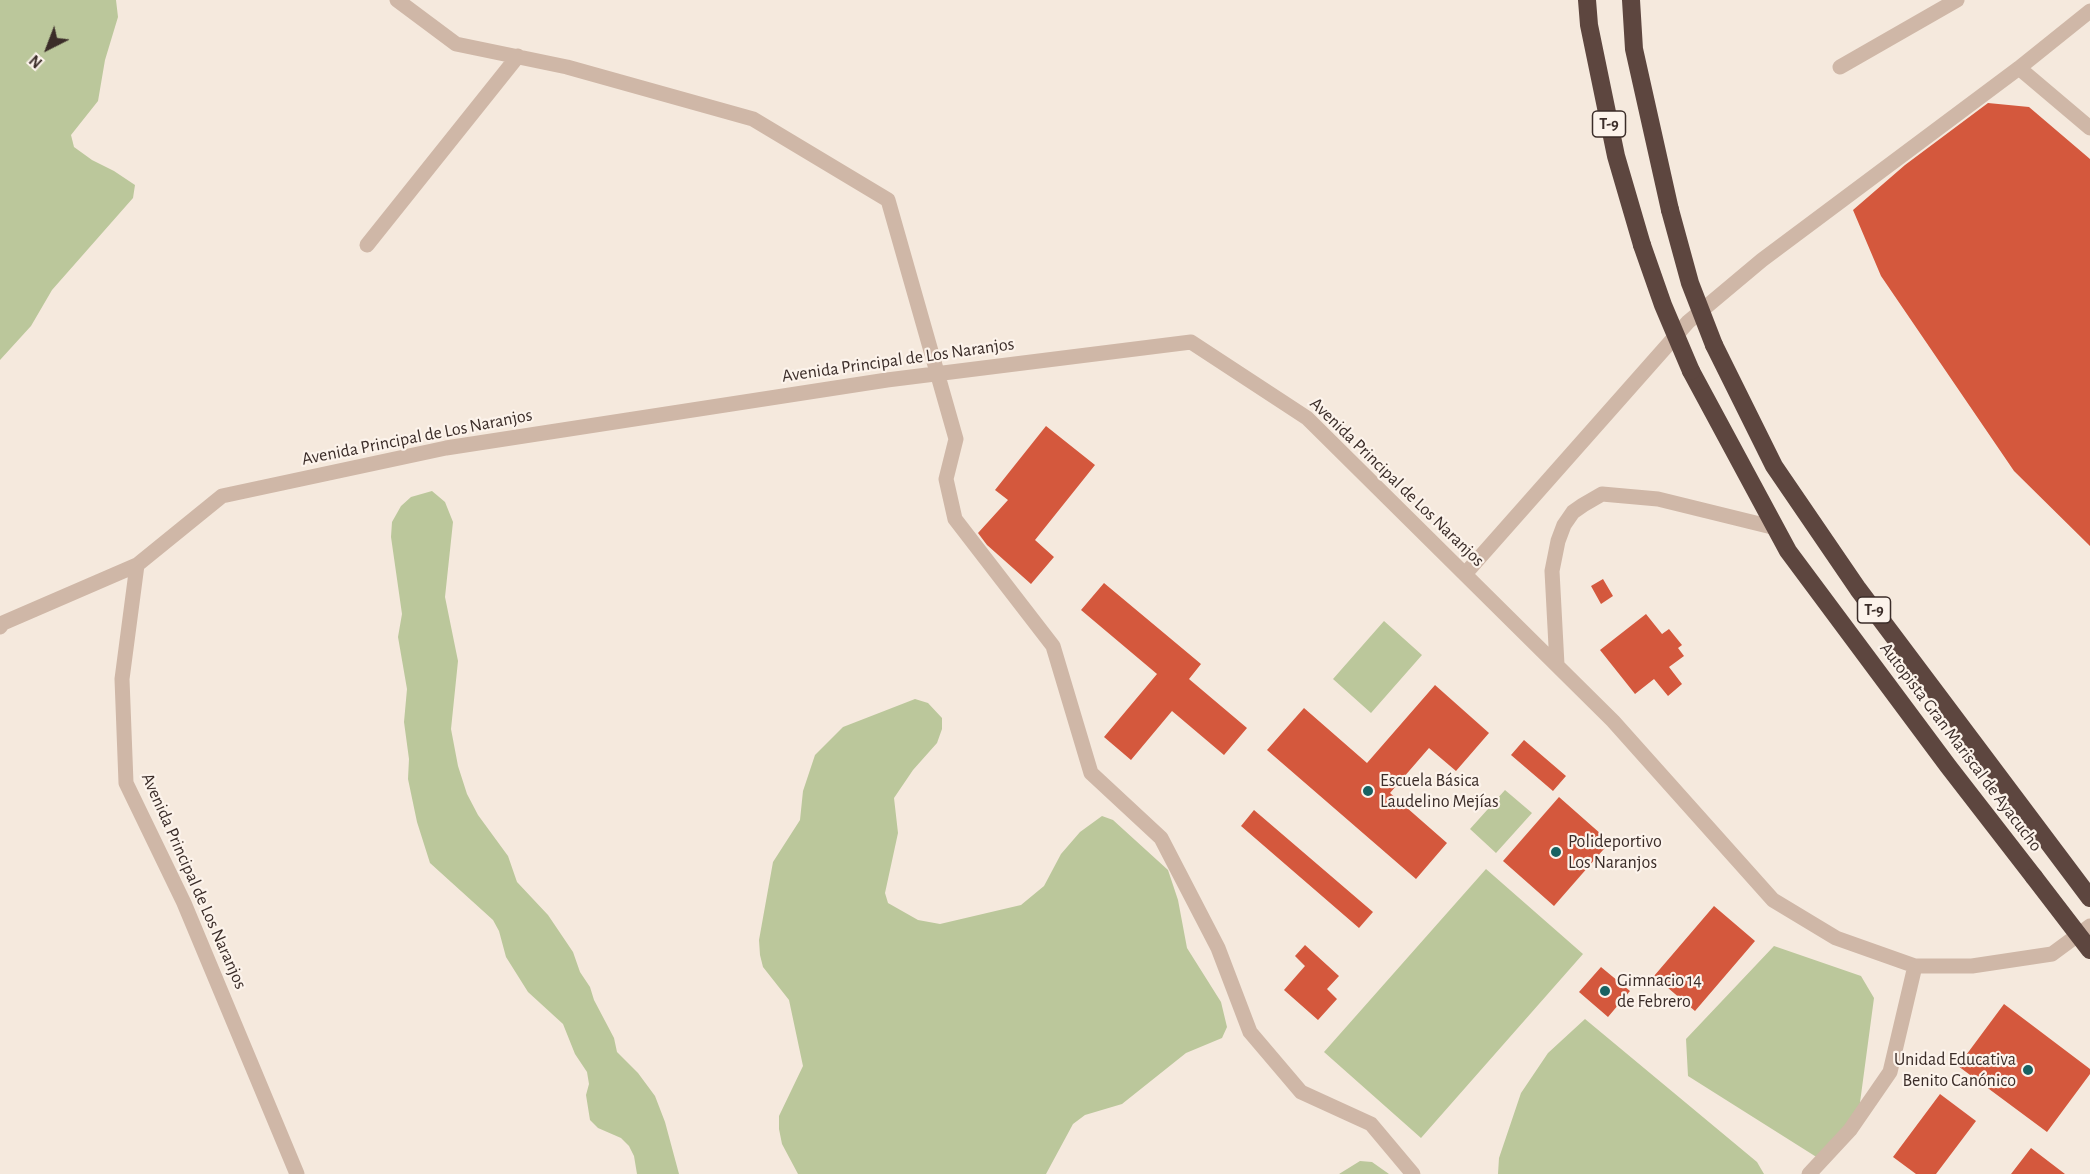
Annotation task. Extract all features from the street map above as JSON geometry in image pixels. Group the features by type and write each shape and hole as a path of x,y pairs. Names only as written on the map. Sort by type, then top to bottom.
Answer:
{"highway":[{"name":"Autopista Gran Mariscal de Ayacucho","path":"1587,0 1589,25 1616,156 1642,245 1690,371 1788,552 1948,766 2090,950"},
{"name":"Autopista Gran Mariscal de Ayacucho","path":"1631,0 1634,50 1670,210 1690,283 1714,345 1774,466 1858,589 2090,898"}],"street":[{"path":"397,0 456,44 567,67 753,120 888,200 956,439 946,479 955,519 1053,646 1091,773 1161,838 1218,948 1250,1032 1301,1092 1371,1124 1413,1174"},
{"path":"1840,67 1957,0"},
{"path":"1465,574 1688,322 1762,260 2019,68 2090,11"},
{"path":"368,245 518,57"},
{"path":"2019,68 2090,128"},
{"name":"Avenida Principal de Los Naranjos","path":"297,1174 184,903 126,783 122,680 137,565 222,496 446,448 939,373 1191,342 1307,418 1613,721 1773,900 1836,938 1915,966 1972,966 2052,954 2090,926"},
{"path":"1557,665 1552,571 1564,525 1573,512 1583,505 1602,494 1658,499 1776,528"},
{"path":"0,627 3,623 137,565"},
{"path":"1809,1174 1850,1130 1890,1072 1915,966"}],"green space":[{"path":"0,0 116,0 118,17 105,60 98,101 71,135 74,147 135,185 133,198 52,290 31,326 0,360"},
{"path":"432,491 445,502 453,522 445,597 458,661 451,729 458,766 467,794 478,815 508,856 517,882 548,915 573,952 580,972 590,987 594,1000 614,1038 617,1052 638,1073 655,1096 665,1122 679,1174 637,1174 634,1156 629,1146 621,1138 598,1128 590,1120 586,1095 589,1084 587,1072 575,1054 563,1024 528,992 506,957 499,931 493,920 430,863 417,822 408,779 409,759 404,722 407,689 398,637 402,614 391,537 392,522 401,506 411,497"},
{"path":"1384,621 1422,655 1371,713 1333,679"},
{"path":"915,699 928,703 942,718 942,729 937,743 913,770 894,798 898,833 885,893 888,903 918,920 940,924 1021,905 1044,886 1061,854 1080,832 1102,816 1113,820 1168,870 1178,900 1187,948 1221,1002 1227,1027 1222,1038 1186,1053 1122,1104 1085,1115 1073,1124 1046,1174 798,1174 782,1144 779,1116 803,1066 789,1000 763,967 760,955 759,940 773,862 800,820 803,791 815,755 843,727"},
{"path":"1505,790 1532,813 1496,853 1470,829"},
{"path":"1486,869 1583,954 1421,1138 1324,1052"},
{"path":"1774,946 1861,976 1874,998 1859,1110 1818,1158 1688,1076 1686,1039"},
{"path":"1585,1019 1757,1162 1764,1174 1498,1174 1499,1158 1521,1093 1548,1053"},
{"path":"1360,1161 1372,1162 1389,1174 1339,1174"}],"building":[{"path":"1988,103 2029,107 2090,159 2090,546 2014,471 1881,276 1853,210 1905,165"},
{"path":"1046,426 1095,465 1035,540 1054,557 1031,584 987,545 978,533 1008,500 995,490"},
{"path":"1603,579 1613,596 1601,604 1591,586"},
{"path":"1104,583 1201,664 1189,679 1247,728 1224,755 1172,711 1131,760 1104,737 1157,674 1081,610"},
{"path":"1646,614 1662,634 1669,629 1682,645 1678,648 1684,656 1669,667 1682,684 1668,696 1654,679 1635,694 1600,650"},
{"path":"1435,685 1489,733 1456,771 1429,748 1390,793 1447,843 1416,879 1267,750 1304,708 1367,763"},
{"path":"1524,740 1566,776 1553,791 1511,755"},
{"path":"1559,797 1610,842 1554,906 1503,861"},
{"path":"1254,810 1373,912 1359,928 1241,826"},
{"path":"1714,906 1755,941 1695,1011 1654,976"},
{"path":"1305,945 1339,976 1327,989 1337,999 1318,1020 1284,990 1305,966 1295,956"},
{"name":"Gimnacio 14 de Febrero","path":"1601,967 1630,991 1608,1017 1579,992"},
{"path":"2004,1004 2090,1069 2090,1074 2047,1132 1958,1066"},
{"path":"1940,1094 1976,1121 1936,1174 1916,1174 1893,1157"},
{"path":"2031,1148 2065,1174 2011,1174"}],"place":[{"name":"Escuela Básica Laudelino Mejías","path":"1368,791"},
{"name":"Polideportivo Los Naranjos","path":"1556,852"},
{"name":"Gimnacio 14 de Febrero","path":"1605,991"},
{"name":"Unidad Educativa Benito Canónico","path":"2028,1070"}]}
